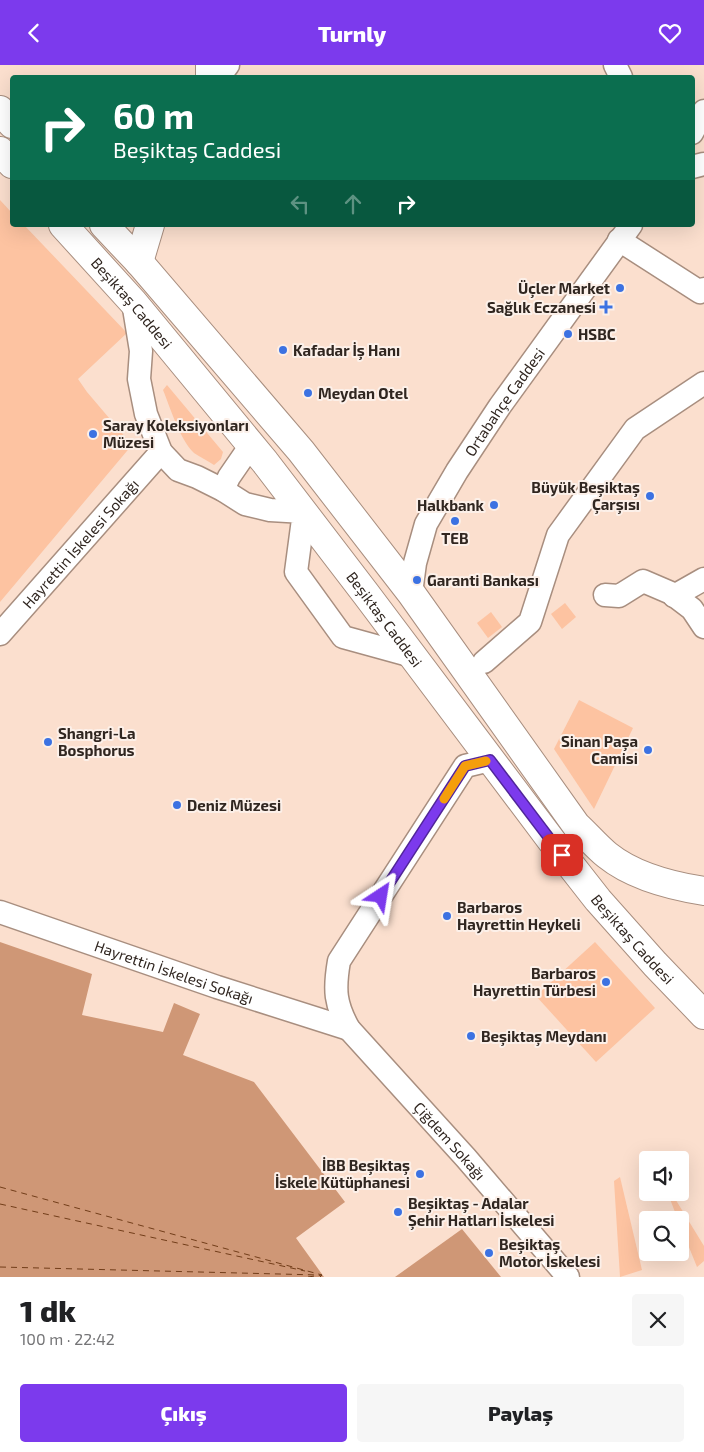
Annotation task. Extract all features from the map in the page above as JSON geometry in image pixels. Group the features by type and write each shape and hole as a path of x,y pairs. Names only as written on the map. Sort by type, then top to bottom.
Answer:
{"main road":[{"path":"0,110 10,122"},
{"path":"0,151 10,162"},
{"name":"Beşiktaş Caddesi","path":"65,227 133,301 251,445 304,512 551,841 598,900 704,1015"},
{"name":"Beşiktaş Caddesi","path":"106,227 139,262 301,451 411,593 576,825 608,855 622,865 681,888 704,891"},
{"path":"139,262 149,227"}],"street":[{"path":"695,128 704,111"},
{"path":"625,233 703,293"},
{"name":"Ortabahçe Caddesi","path":"411,593 415,563 426,524 448,486 500,406 625,233"},
{"path":"133,301 141,351 139,379 146,414 161,452 178,470 223,490 245,504 270,510 304,512 296,572 343,637 412,656"},
{"path":"484,662 530,622 558,535 636,429 704,383"},
{"path":"223,490 229,477 251,445"},
{"name":"Hayrettin İskelesi Sokağı","path":"0,635 161,452"},
{"path":"674,596 704,579"},
{"path":"605,595 619,595 643,581 671,593 692,609 704,627"},
{"name":"Çiğdem Sokağı","path":"490,760 465,766 339,961 336,977 336,997 340,1013 350,1029 497,1193 568,1277"},
{"name":"Hayrettin İskelesi Sokağı","path":"0,912 216,987 350,1029"}],"shaded area":[{"path":"0,200 10,211 10,227 26,227 127,333 78,379 132,445 0,602"},
{"path":"167,385 223,452 221,459 214,465 194,453 184,440 163,390"},
{"path":"565,603 576,617 562,629 551,614"},
{"path":"491,612 502,627 488,638 477,623"},
{"path":"579,700 633,728 594,809 554,749"},
{"path":"0,942 92,974 82,1015 163,1032 174,1003 200,1014 183,1055 254,1082 345,1202 296,1238 324,1277 0,1277"},
{"path":"595,942 655,1008 596,1062 536,996"},
{"path":"620,1177 642,1270 620,1277 614,1181"},
{"path":"671,1201 676,1201 683,1211 675,1211"},
{"path":"689,1222 704,1246 704,1261 697,1267 689,1247"},
{"path":"462,1229 501,1277 395,1277"}],"ferry route":[{"path":"0,1187 322,1275"},
{"path":"0,1204 305,1271"},
{"path":"0,1267 319,1275"},
{"path":"308,1277 322,1275 320,1277"}],"slow traffic":[{"path":"444,799 465,766 486,761"}],"place":[{"name":"Üçler Market","path":"620,288"},
{"name":"Sağlık Eczanesi","path":"606,307"},
{"name":"HSBC","path":"568,334"},
{"name":"Kafadar İş Hanı","path":"283,350"},
{"name":"Meydan Otel","path":"308,393"},
{"name":"Saray Koleksiyonları Müzesi","path":"93,434"},
{"name":"Büyük Beşiktaş Çarşısı","path":"650,496"},
{"name":"Halkbank","path":"494,505"},
{"name":"TEB","path":"455,521"},
{"name":"Garanti Bankası","path":"417,580"},
{"name":"Shangri-La Bosphorus","path":"48,742"},
{"name":"Sinan Paşa Camisi","path":"648,750"},
{"name":"Deniz Müzesi","path":"177,805"},
{"name":"Barbaros Hayrettin Heykeli","path":"447,916"},
{"name":"Barbaros Hayrettin Türbesi","path":"606,982"},
{"name":"Beşiktaş Meydanı","path":"471,1036"},
{"name":"İBB Beşiktaş İskele Kütüphanesi","path":"420,1174"},
{"name":"Beşiktaş - Adalar Şehir Hatları İskelesi","path":"398,1212"},
{"name":"Beşiktaş Motor İskelesi","path":"489,1253"}],"route":[{"path":"381,896 465,766 490,760 562,855"}]}
